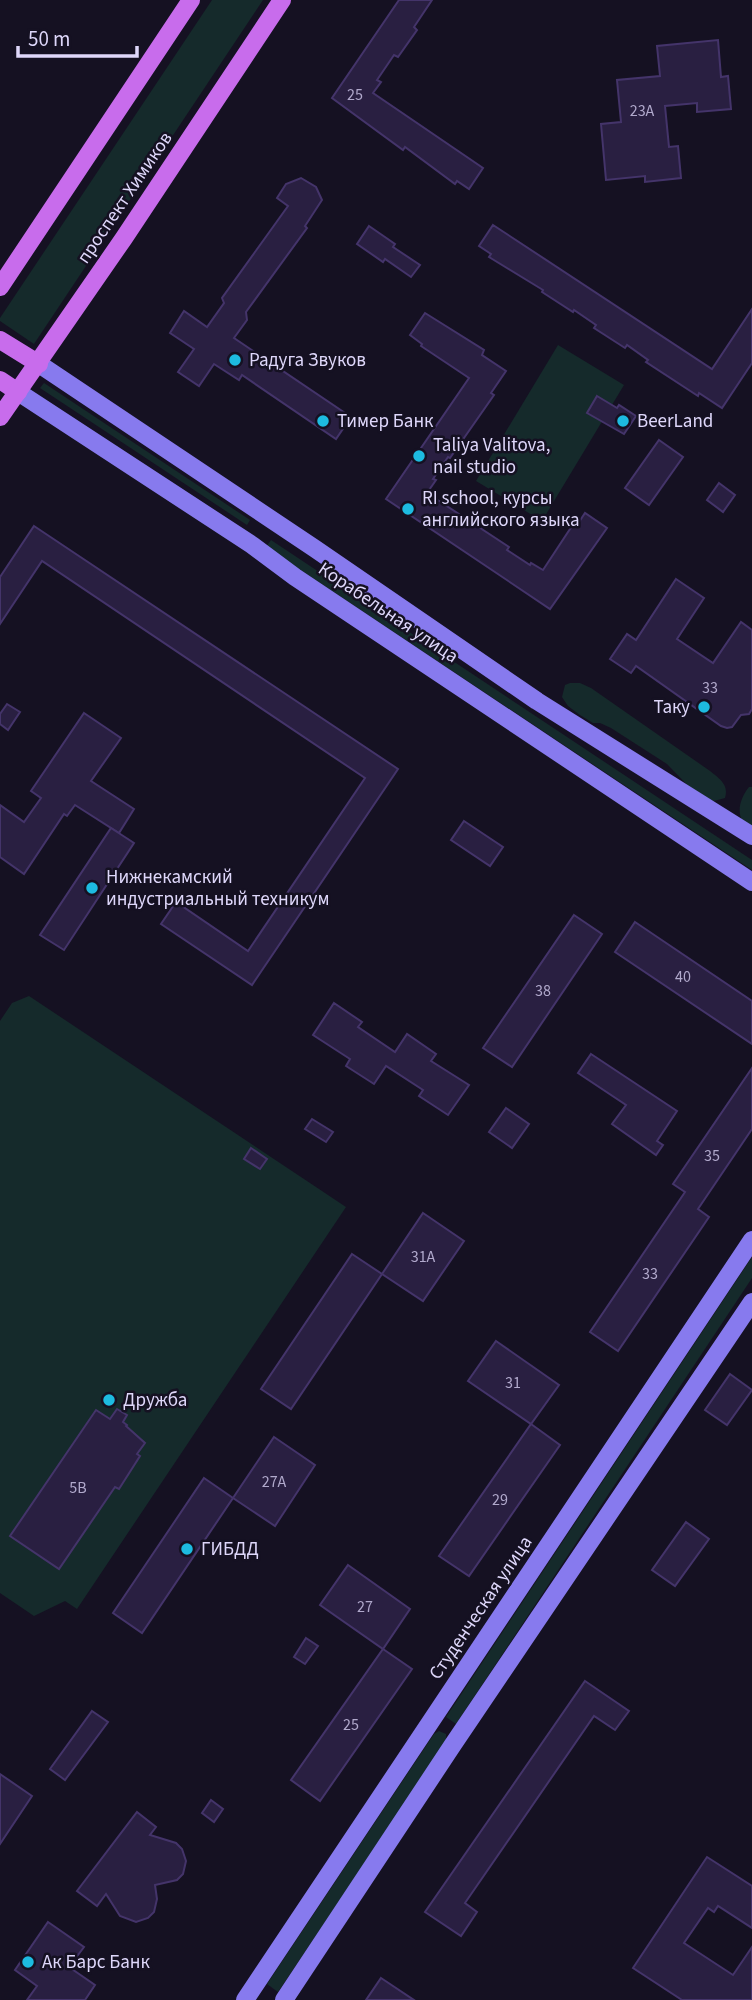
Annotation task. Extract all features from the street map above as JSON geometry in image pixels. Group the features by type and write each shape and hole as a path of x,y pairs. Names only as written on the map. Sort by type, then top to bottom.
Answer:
{"main road":[{"path":"0,287 191,0"},
{"name":"проспект Химиков","path":"0,417 39,364 282,0"},
{"name":"Корабельная улица","path":"0,340 537,701 752,836"},
{"name":"Корабельная улица","path":"0,380 252,545 295,577 752,882"},
{"path":"252,545 269,519"},
{"name":"Студенческая улица","path":"245,2000 752,1240"},
{"path":"260,1979 261,1993 268,1998 286,1996 752,1303"},
{"path":"426,1729 436,1722 448,1724 454,1734 452,1746"}],"green space":[{"path":"212,0 263,0 34,344 0,321 0,318"},
{"path":"558,345 624,385 542,521 476,481"},
{"path":"44,383 250,520 247,525 40,388"},
{"path":"271,540 752,860 752,870 266,547"},
{"path":"580,683 591,688 710,771 725,786 725,798 714,801 699,797 667,764 611,728 593,723 580,715 568,706 562,697 565,685"},
{"path":"749,787 752,787 752,831 746,827 740,816 740,805"},
{"name":"Дружба","path":"29,996 346,1207 77,1609 65,1601 34,1616 0,1593 0,1021 12,1003"},
{"path":"752,1257 752,1278 456,1724 446,1717"},
{"path":"439,1731 446,1734 446,1742 278,1992 267,1984 434,1734"}],"building":[{"path":"399,0 432,0 414,27 417,30 398,57 394,55 377,80 381,82 373,93 483,168 469,189 457,181 455,184 405,147 403,150 332,98"},
{"path":"718,40 721,77 728,76 731,109 697,112 697,103 665,106 669,147 678,146 681,178 645,182 645,176 606,180 601,124 621,122 617,80 660,76 657,46"},
{"path":"301,178 316,187 322,200 305,226 307,228 246,312 247,320 234,338 351,417 336,439 242,375 239,380 214,364 199,386 178,372 194,349 170,333 184,311 207,327 224,303 222,298 288,206 277,198 286,184"},
{"path":"493,225 712,369 752,309 752,363 722,408 699,393 698,396 646,362 648,360 627,345 625,348 594,328 596,325 574,310 573,312 489,257 491,254 479,246"},
{"path":"369,226 395,244 393,247 420,265 411,277 357,244"},
{"path":"425,313 484,350 482,355 506,371 491,393 494,395 450,458 448,457 427,493 509,547 507,550 543,570 574,523 577,525 585,513 607,528 550,609 386,499 469,378 421,346 422,344 410,335"},
{"path":"597,396 636,416 624,434 587,413"},
{"path":"659,440 683,457 649,505 625,488"},
{"path":"719,483 735,495 723,512 707,500"},
{"path":"34,526 398,769 252,985 161,924 176,902 248,951 365,778 42,561 0,624 0,577"},
{"path":"676,579 704,598 677,639 713,663 741,622 752,630 752,709 749,714 741,715 732,727 721,726 636,666 631,673 610,659 627,634 636,640"},
{"path":"7,704 20,712 8,730 0,724 0,714"},
{"path":"84,713 121,738 91,781 134,809 119,833 75,805 67,816 64,814 24,874 0,857 0,805 24,822 41,798 31,791"},
{"path":"464,821 503,847 490,866 451,840"},
{"path":"111,828 134,843 64,950 40,935"},
{"path":"574,915 602,934 512,1067 483,1048"},
{"path":"635,922 752,1001 752,1044 615,952"},
{"path":"334,1003 362,1022 358,1027 395,1052 407,1034 436,1054 431,1061 469,1085 448,1115 419,1096 423,1090 386,1066 374,1084 346,1066 350,1059 313,1035"},
{"path":"591,1054 677,1111 657,1141 663,1145 656,1155 612,1124 626,1105 578,1073"},
{"path":"752,1068 752,1129 698,1209 709,1217 618,1351 590,1332 685,1192 673,1184"},
{"path":"506,1108 529,1124 512,1148 489,1132"},
{"path":"312,1119 333,1132 326,1142 305,1129"},
{"path":"251,1148 267,1159 260,1169 244,1159"},
{"path":"423,1213 464,1241 423,1301 382,1274"},
{"path":"352,1254 382,1274 291,1409 261,1389"},
{"path":"496,1341 559,1385 531,1424 468,1381"},
{"path":"730,1374 752,1390 727,1425 705,1410"},
{"name":"Дружба","path":"117,1409 127,1415 123,1422 145,1443 119,1489 115,1487 59,1569 10,1536 96,1410 110,1419"},
{"path":"531,1424 560,1445 469,1576 439,1556"},
{"path":"274,1437 315,1465 275,1526 233,1498"},
{"path":"204,1478 233,1498 142,1633 113,1613"},
{"path":"686,1522 709,1539 675,1586 652,1570"},
{"path":"348,1565 410,1609 383,1649 320,1605"},
{"path":"306,1638 318,1646 305,1664 294,1657"},
{"path":"383,1649 412,1669 320,1801 291,1780"},
{"path":"585,1681 629,1711 615,1730 594,1716 465,1903 477,1912 461,1936 425,1912"},
{"path":"92,1711 108,1722 65,1780 50,1769"},
{"path":"0,1774 32,1796 0,1844"},
{"path":"211,1800 223,1809 214,1822 202,1813"},
{"path":"137,1812 156,1827 150,1835 176,1843 182,1849 186,1861 183,1874 177,1880 155,1885 157,1899 154,1912 148,1918 136,1922 120,1916 106,1894 97,1906 77,1891"},
{"path":"707,1857 752,1886 752,1928 718,1906 714,1912 708,1908 684,1943 733,1975 752,1947 752,2000 682,2000 633,1968"},
{"path":"48,1922 84,1947 69,1967 95,1985 85,2000 27,2000 37,1986 15,1970"},
{"path":"381,1978 414,2000 366,2000"}],"place":[{"name":"Радуга Звуков","path":"235,360"},
{"name":"Тимер Банк","path":"323,421"},
{"name":"BeerLand","path":"623,421"},
{"name":"Taliya Valitova, nail studio","path":"419,456"},
{"name":"RI school, курсы английского языка","path":"408,509"},
{"name":"Таку","path":"704,707"},
{"name":"Нижнекамский индустриальный техникум","path":"92,888"},
{"name":"Дружба","path":"109,1400"},
{"name":"ГИБДД","path":"187,1549"},
{"name":"Ак Барс Банк","path":"28,1962"}]}
